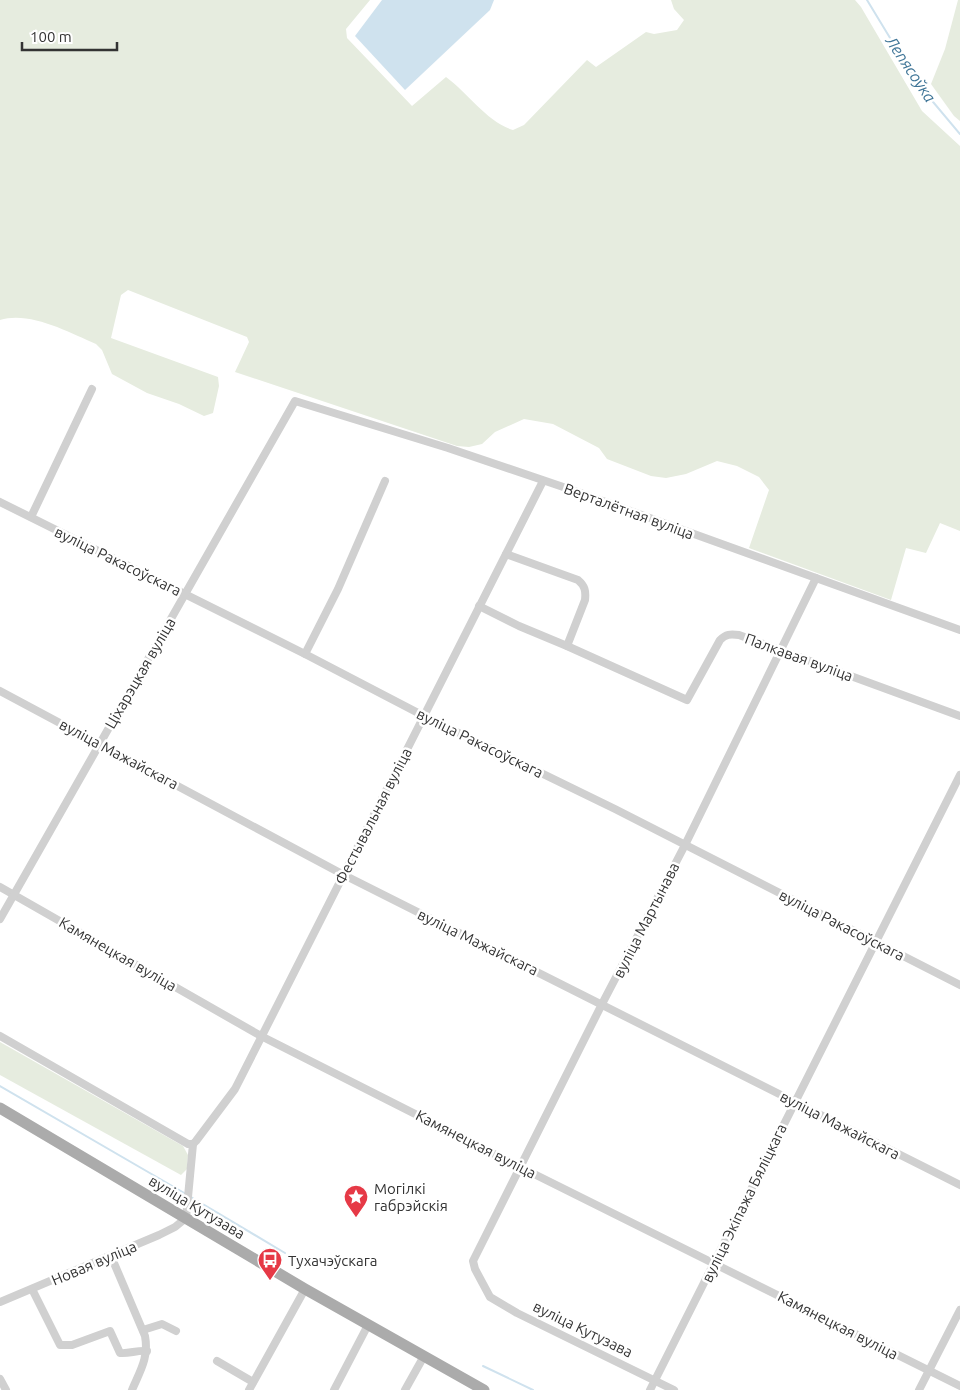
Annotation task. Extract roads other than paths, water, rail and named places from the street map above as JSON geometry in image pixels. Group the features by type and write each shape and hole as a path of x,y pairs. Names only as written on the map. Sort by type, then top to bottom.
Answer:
{"main road":[{"name":"вуліца Кутузава","path":"0,1108 306,1289 481,1389"}],"street":[{"path":"31,517 92,388"},
{"name":"Верталётная вуліца","path":"295,400 448,448 960,630"},
{"name":"Ціхарэцкая вуліца","path":"0,919 295,400"},
{"path":"304,654 338,589 385,481"},
{"name":"Фестывальная вуліца","path":"191,1144 235,1089 543,481"},
{"name":"вуліца Ракасоўскага","path":"0,502 424,716 615,809 960,985"},
{"path":"506,554 578,580 584,587 586,593 585,600 567,646"},
{"name":"вуліца Мартынава","path":"473,1261 602,1004 685,845 816,578"},
{"name":"Палкавая вуліца","path":"479,606 519,626 688,700 720,640 730,634 739,635 960,716"},
{"name":"вуліца Мажайскага","path":"0,691 344,875 960,1185"},
{"name":"вуліца Экіпажа Бяліцкага","path":"650,1390 960,775"},
{"name":"Камянецкая вуліца","path":"0,887 261,1036 960,1386"},
{"path":"0,1036 191,1144 186,1218"},
{"name":"Новая вуліца","path":"0,1302 175,1228 186,1218"},
{"path":"111,1256 145,1336 146,1357 132,1390"},
{"name":"вуліца Кутузава","path":"473,1261 475,1269 490,1297 517,1313 674,1390"},
{"path":"32,1289 60,1345 72,1345 110,1331 120,1353 129,1354 140,1350 147,1351"},
{"path":"249,1390 306,1289"},
{"path":"919,1390 960,1310"},
{"path":"143,1330 162,1324 176,1331"},
{"path":"334,1390 368,1325"},
{"path":"405,1390 424,1356"},
{"path":"217,1361 253,1382"},
{"path":"0,1379 6,1390"}],"water":[{"path":"382,0 494,0 490,10 405,90 355,36"}],"waterway":[{"name":"Лепясоўка","path":"867,0 918,84 960,134"},
{"path":"0,1086 186,1194"},
{"path":"191,1197 285,1253"},
{"path":"483,1366 533,1390"}],"place":[{"name":"Могілкі габрэйскія","path":"356,1218"},
{"name":"Тухачэўскага","path":"270,1281"}]}
